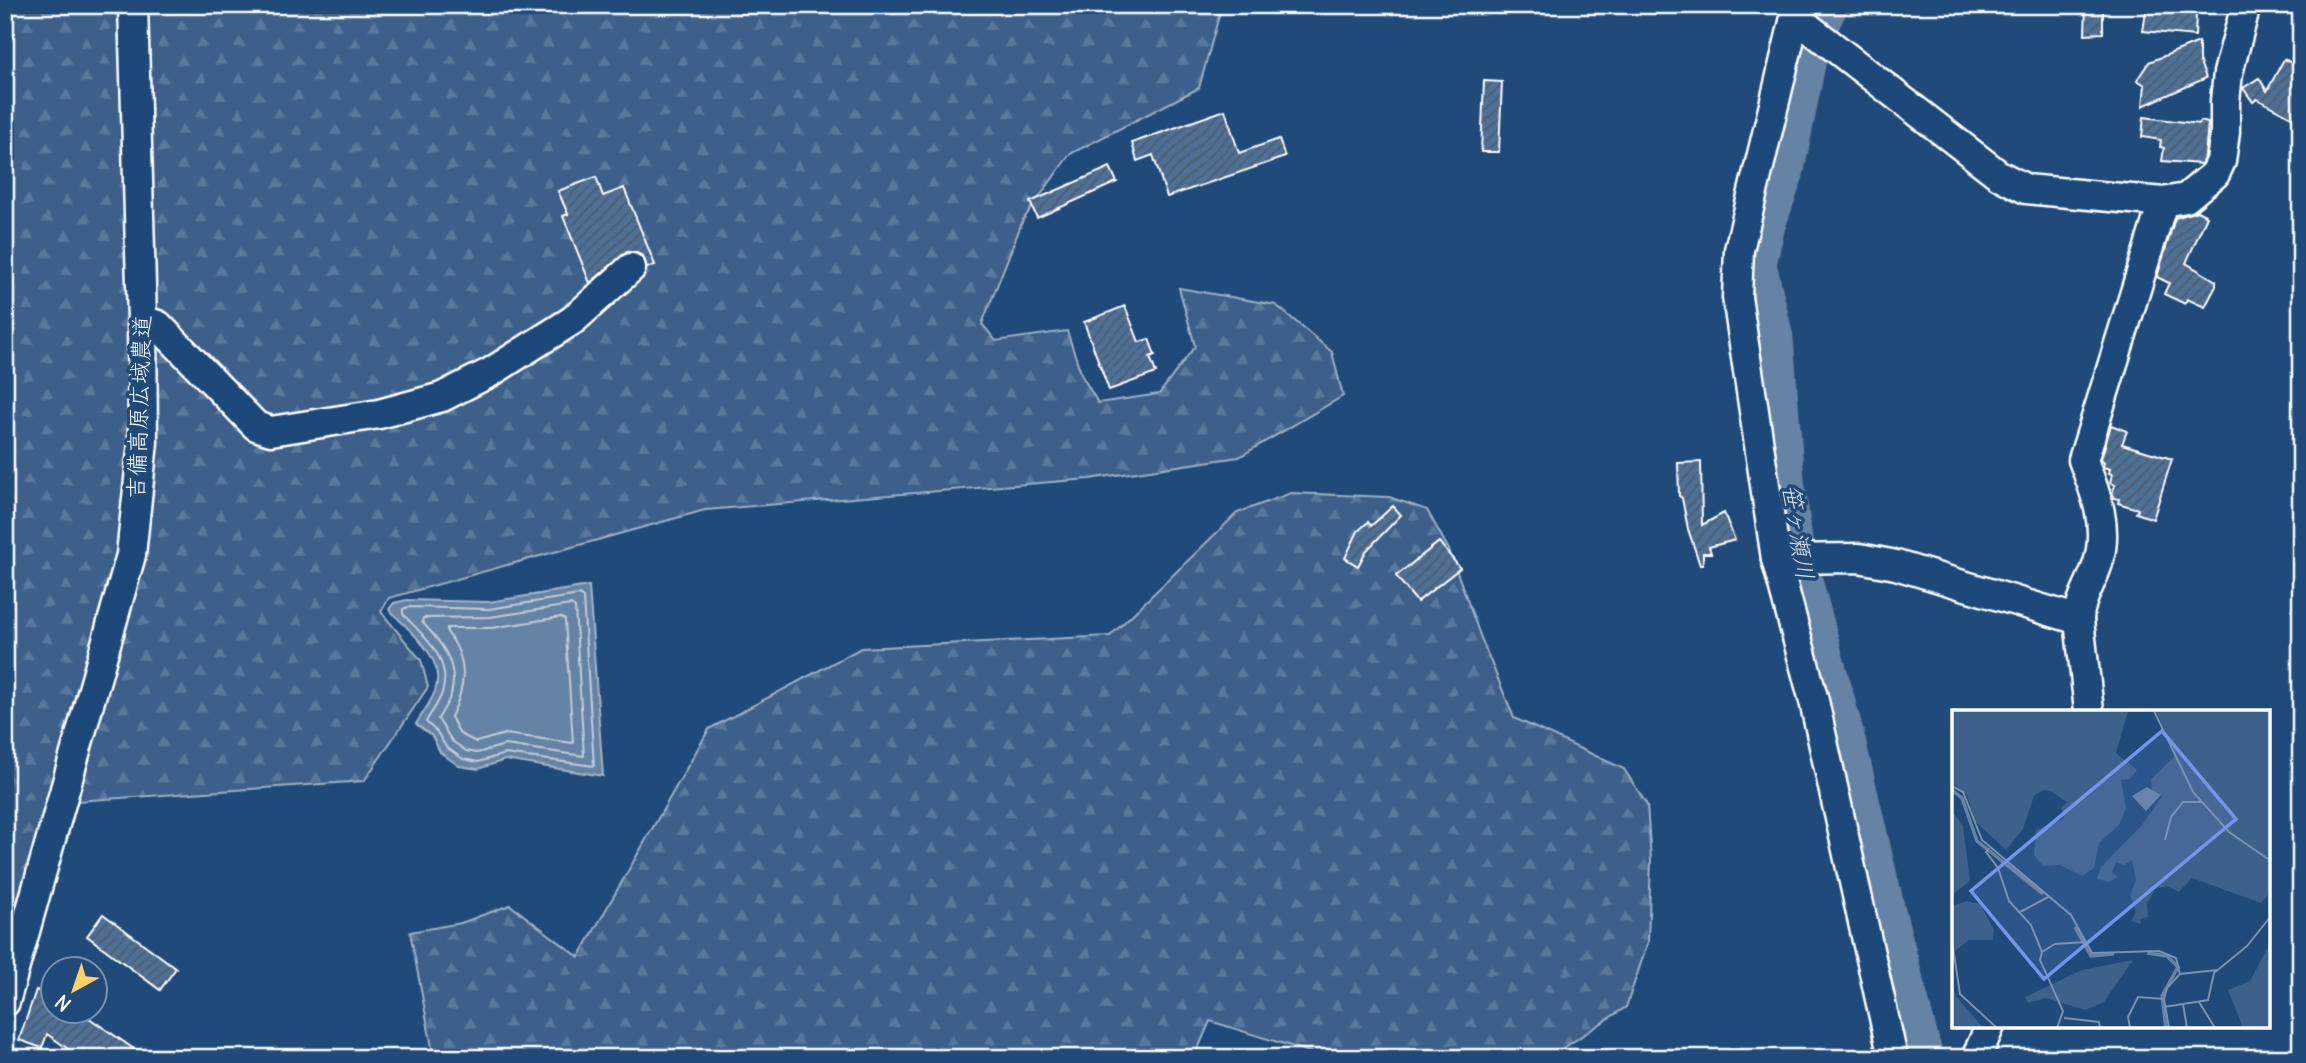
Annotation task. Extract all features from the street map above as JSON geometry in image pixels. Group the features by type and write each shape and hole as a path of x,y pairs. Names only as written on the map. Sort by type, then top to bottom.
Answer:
{"street":[{"name":"吉備高原広域農道","path":"5,1002 131,555 143,442 133,5"},
{"path":"1893,1058 1814,701 1792,558 1737,297 1739,250 1807,22 1999,175 2026,189 2163,202 2186,198 2215,174 2221,161 2228,73 2246,5"},
{"path":"2089,710 2079,607 2098,563 2102,519 2083,460 2163,202"},
{"path":"142,320 158,325 256,426 271,431 379,414 442,397 491,372 573,320 631,268"},
{"path":"1792,558 1859,558 1896,565 2079,620"},
{"path":"1976,1058 1989,1028"}],"green space":[{"path":"5,5 1222,5 1199,88 1070,154 1023,220 982,324 996,341 1067,331 1082,376 1098,403 1159,394 1195,346 1179,288 1276,305 1332,352 1343,396 1239,457 1089,479 705,510 389,598 381,612 421,660 428,687 364,781 48,803 5,939"},
{"path":"1291,493 1389,497 1427,510 1449,550 1514,718 1624,769 1647,805 1651,860 1648,942 1626,1007 1548,1058 1329,1058 1210,1021 1194,1058 434,1058 410,932 461,923 510,905 579,957 709,729 861,648 1110,636 1237,513"}],"water":[{"path":"589,586 603,776 505,760 478,769 459,766 440,752 432,736 416,724 435,691 436,667 424,646 389,609 394,603 407,600 489,602"}],"building":[{"path":"2086,5 2103,5 2103,33 2085,34"},
{"path":"2146,11 2196,14 2195,36 2143,31"},
{"path":"2199,42 2199,60 2206,78 2143,106 2145,85 2137,80 2149,62"},
{"path":"2284,59 2301,68 2301,122 2257,99 2253,102 2243,88 2259,78 2267,91"},
{"path":"1484,81 1502,82 1499,152 1481,152"},
{"path":"1225,110 1239,153 1279,139 1285,157 1167,197 1153,155 1137,161 1132,143"},
{"path":"2144,117 2208,123 2205,156 2201,164 2162,161 2164,148 2160,147 2161,140 2142,137"},
{"path":"1110,167 1117,182 1037,218 1030,202"},
{"path":"596,177 603,196 624,188 655,265 647,268 643,256 627,252 590,283 563,216 568,214 558,191"},
{"path":"2197,211 2207,216 2186,263 2216,281 2205,307 2187,299 2185,304 2164,294 2169,283 2157,277 2175,218"},
{"path":"1125,306 1139,342 1149,339 1155,355 1150,357 1156,373 1109,390 1084,322"},
{"path":"2111,425 2127,431 2122,444 2172,459 2153,519 2136,513 2138,509 2118,503 2119,499 2114,498 2112,493 2115,485 2110,483 2112,474 2109,473 2110,469 2103,467 2104,462 2101,459"},
{"path":"1701,462 1702,525 1724,513 1735,540 1709,547 1711,553 1703,553 1703,564 1700,565 1688,529 1682,498 1679,496 1678,463"},
{"path":"1393,506 1401,515 1366,551 1358,566 1345,558 1358,531 1368,522 1371,526"},
{"path":"1439,542 1460,568 1417,602 1396,576"},
{"path":"103,914 176,968 160,990 87,936"},
{"path":"36,990 38,1024 98,1024 147,1058 81,1058 47,1034 42,1048 19,1040"}],"waterway":[{"name":"笹ヶ瀬川","path":"1831,5 1812,44 1786,174 1768,225 1759,264 1776,338 1787,480 1796,547 1846,732 1926,1058"}]}
